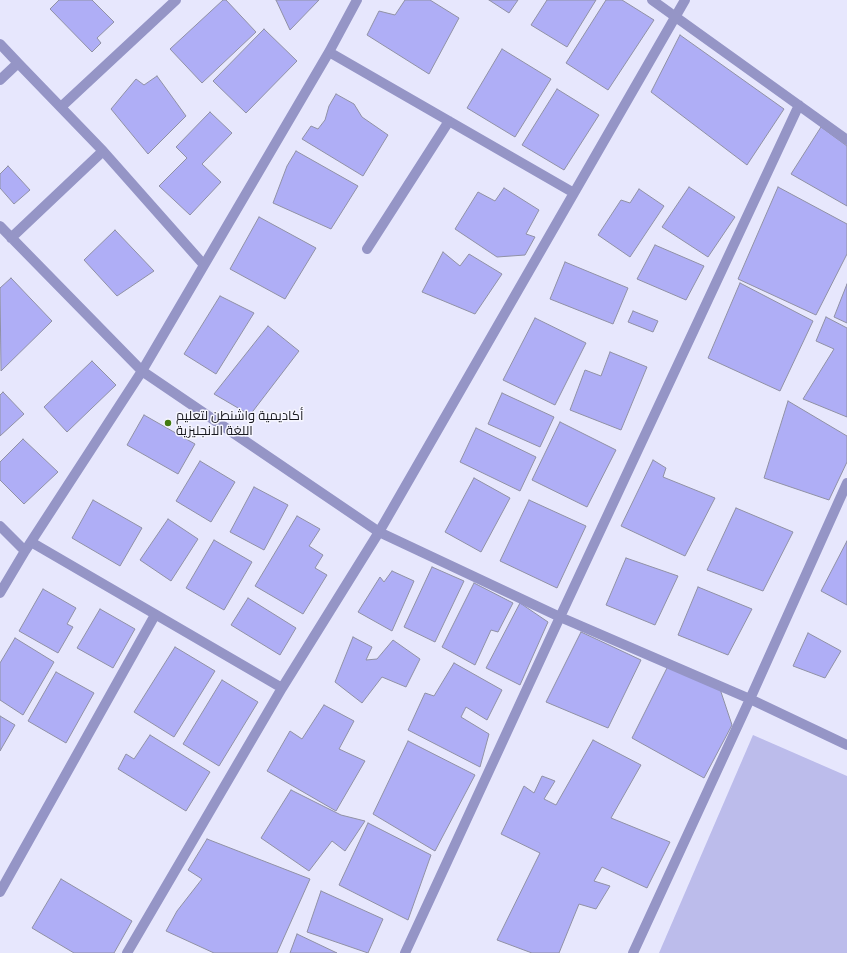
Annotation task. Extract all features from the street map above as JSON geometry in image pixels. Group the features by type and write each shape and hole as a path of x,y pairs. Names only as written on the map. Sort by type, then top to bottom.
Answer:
{"street":[{"path":"61,107 176,0"},
{"path":"0,593 28,546 142,371 329,52 357,0"},
{"path":"652,0 847,140"},
{"path":"127,953 282,688 379,532 685,0"},
{"path":"0,44 103,151 204,265"},
{"path":"329,52 574,193"},
{"path":"0,80 18,63"},
{"path":"405,953 799,105"},
{"path":"367,249 449,121"},
{"path":"11,238 103,151"},
{"path":"0,226 142,371 379,532 560,617 750,699 847,745"},
{"path":"633,953 750,699 847,483"},
{"path":"0,526 28,546 155,615 282,688"},
{"path":"0,892 155,615"}],"shaded area":[{"path":"753,735 847,776 847,953 659,953"}],"building":[{"path":"59,0 92,0 114,22 97,38 101,43 92,52 50,9"},
{"path":"223,0 226,0 256,32 202,83 170,49"},
{"path":"276,0 319,0 290,30"},
{"path":"405,0 430,0 459,18 429,74 367,35 379,11 395,15"},
{"path":"489,0 518,0 509,13"},
{"path":"547,0 596,0 567,47 531,25"},
{"path":"606,0 622,0 654,20 608,90 566,63"},
{"path":"264,29 297,61 246,113 213,81"},
{"path":"680,35 784,109 747,165 651,92"},
{"path":"502,49 551,79 515,137 467,108"},
{"path":"157,76 186,116 148,154 111,109 136,79 144,85"},
{"path":"557,89 599,115 564,170 522,145"},
{"path":"336,94 354,104 362,117 388,135 363,176 302,139 311,126 318,129 325,120 329,106"},
{"path":"210,112 232,133 202,164 221,182 190,215 159,186 187,158 176,147"},
{"path":"821,127 847,146 847,206 791,174"},
{"path":"296,151 358,186 331,229 273,203 287,166"},
{"path":"8,166 30,190 14,204 0,188 0,174"},
{"path":"689,187 735,217 708,257 662,227"},
{"path":"778,187 847,224 847,254 816,315 738,279"},
{"path":"504,188 539,210 526,234 535,237 525,255 497,257 455,229 478,192 495,201"},
{"path":"639,189 664,206 630,257 598,235 621,200 630,203"},
{"path":"259,217 316,248 285,299 230,269"},
{"path":"115,230 154,271 117,296 84,260"},
{"path":"655,245 704,266 686,300 637,279"},
{"path":"443,252 460,266 469,254 502,274 475,314 422,292"},
{"path":"565,262 628,288 613,324 550,299"},
{"path":"11,278 52,321 1,371 0,288"},
{"path":"740,283 813,321 780,391 708,358"},
{"path":"847,284 847,323 834,317"},
{"path":"220,296 254,313 216,374 184,354"},
{"path":"633,311 658,321 653,332 628,322"},
{"path":"826,317 847,328 847,417 803,399 834,349 816,341"},
{"path":"535,318 586,343 555,405 503,380"},
{"path":"268,326 299,351 250,415 214,394"},
{"path":"610,352 647,367 621,430 570,410 585,370 601,376"},
{"path":"92,361 116,385 67,432 44,407"},
{"path":"3,392 24,414 0,436 0,395"},
{"path":"502,393 554,417 540,447 488,424"},
{"path":"788,401 847,436 847,462 829,500 764,478"},
{"path":"144,415 195,444 178,474 127,445"},
{"path":"560,422 616,450 587,507 532,480"},
{"path":"476,428 536,457 520,491 460,462"},
{"path":"23,439 58,472 24,504 0,480 0,462"},
{"path":"653,460 666,468 663,477 715,498 685,556 621,526"},
{"path":"200,461 235,482 211,522 176,501"},
{"path":"474,478 510,498 481,552 445,532"},
{"path":"254,487 288,505 264,550 230,532"},
{"path":"93,500 142,528 120,566 72,538"},
{"path":"529,500 586,526 557,588 500,561"},
{"path":"736,508 793,532 763,591 707,570"},
{"path":"297,516 320,529 309,546 323,555 315,568 327,575 303,614 255,586"},
{"path":"168,519 198,539 171,581 140,560"},
{"path":"214,540 252,562 224,610 186,588"},
{"path":"847,541 847,605 821,591"},
{"path":"626,558 678,576 655,625 606,605"},
{"path":"432,567 464,581 435,642 404,627"},
{"path":"392,571 414,581 392,631 358,612 380,577 384,582"},
{"path":"474,583 513,603 498,632 491,630 475,665 442,647"},
{"path":"698,587 752,609 728,655 678,635"},
{"path":"43,589 76,608 67,624 73,627 58,653 19,631"},
{"path":"248,598 296,628 280,655 231,625"},
{"path":"520,603 548,622 520,685 486,668"},
{"path":"100,609 135,629 113,668 77,648"},
{"path":"581,632 641,660 608,728 546,702"},
{"path":"808,633 841,651 825,678 793,666"},
{"path":"353,637 372,647 366,660 377,659 393,640 420,659 406,687 382,677 362,703 335,682"},
{"path":"15,638 54,662 23,715 0,700 0,663"},
{"path":"175,647 215,671 174,737 134,712"},
{"path":"454,663 502,690 487,720 466,707 461,717 489,734 480,767 408,730 425,693 434,696"},
{"path":"668,666 719,686 732,725 704,778 632,738"},
{"path":"56,672 94,693 66,743 28,721"},
{"path":"222,680 258,702 219,766 183,744"},
{"path":"324,705 354,721 339,749 365,761 336,811 267,771 290,731 302,739"},
{"path":"0,716 15,725 0,751"},
{"path":"150,735 210,772 186,811 118,769 126,754 134,759"},
{"path":"593,740 641,765 611,818 670,842 647,888 602,867 594,881 610,886 596,909 579,904 559,953 532,953 497,940 540,853 501,834 524,786 534,793 542,776 555,781 544,799 556,805"},
{"path":"408,741 475,775 435,851 373,814"},
{"path":"291,790 341,815 365,821 345,851 332,841 309,871 261,838"},
{"path":"368,823 431,855 408,920 339,885"},
{"path":"207,839 310,879 277,953 214,953 166,931 177,911 202,879 188,870"},
{"path":"61,879 132,921 114,953 74,953 32,928"},
{"path":"321,891 383,919 368,953 307,932"},
{"path":"297,934 337,953 290,953"}],"place":[{"name":"أكاديمية واشنطن لتعليم اللغة الانجليزية","path":"168,423"}]}
